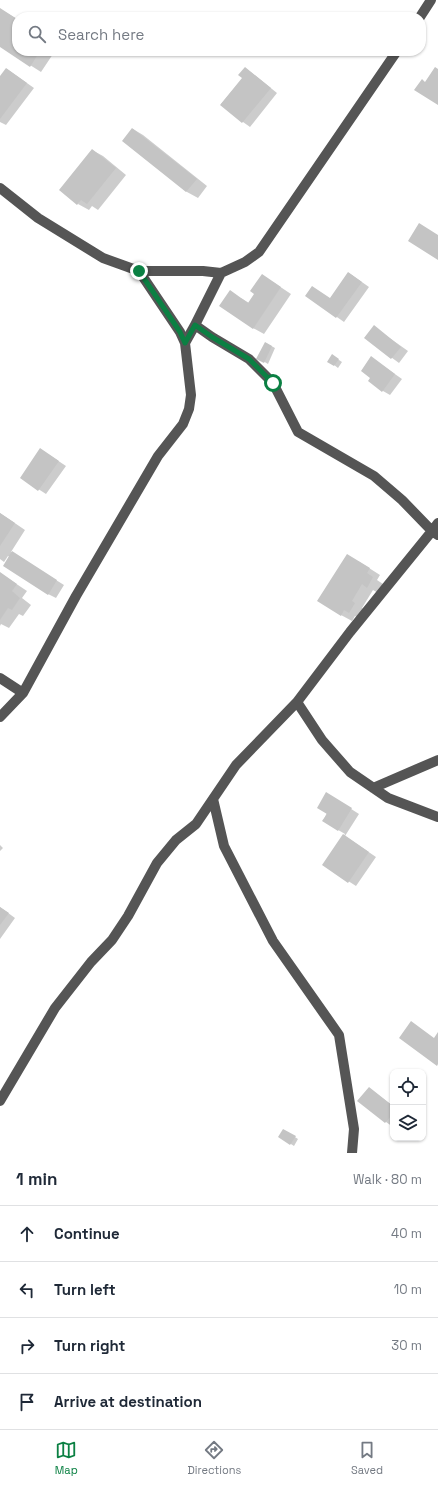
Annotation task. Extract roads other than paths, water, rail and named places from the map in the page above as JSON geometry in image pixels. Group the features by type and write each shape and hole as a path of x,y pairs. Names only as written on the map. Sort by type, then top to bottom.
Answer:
{"street":[{"path":"423,12 431,0"},
{"path":"0,188 38,218 103,258 139,271 203,271 221,273 245,262 259,252 394,56"},
{"path":"0,717 23,693 76,596 154,463 183,424 189,409 190,396 185,343 180,332 139,271"},
{"path":"185,343 221,273"},
{"path":"0,1102 55,1008 91,962 112,940 128,916 157,863 176,840 196,824 236,765 297,702 350,632 436,530 374,476 298,432 273,383 249,359 195,325"},
{"path":"0,678 23,693"},
{"path":"297,702 322,740 350,772 388,798 438,817"},
{"path":"373,788 438,760"},
{"path":"213,799 224,846 273,941 339,1035 354,1129 352,1153"}]}
